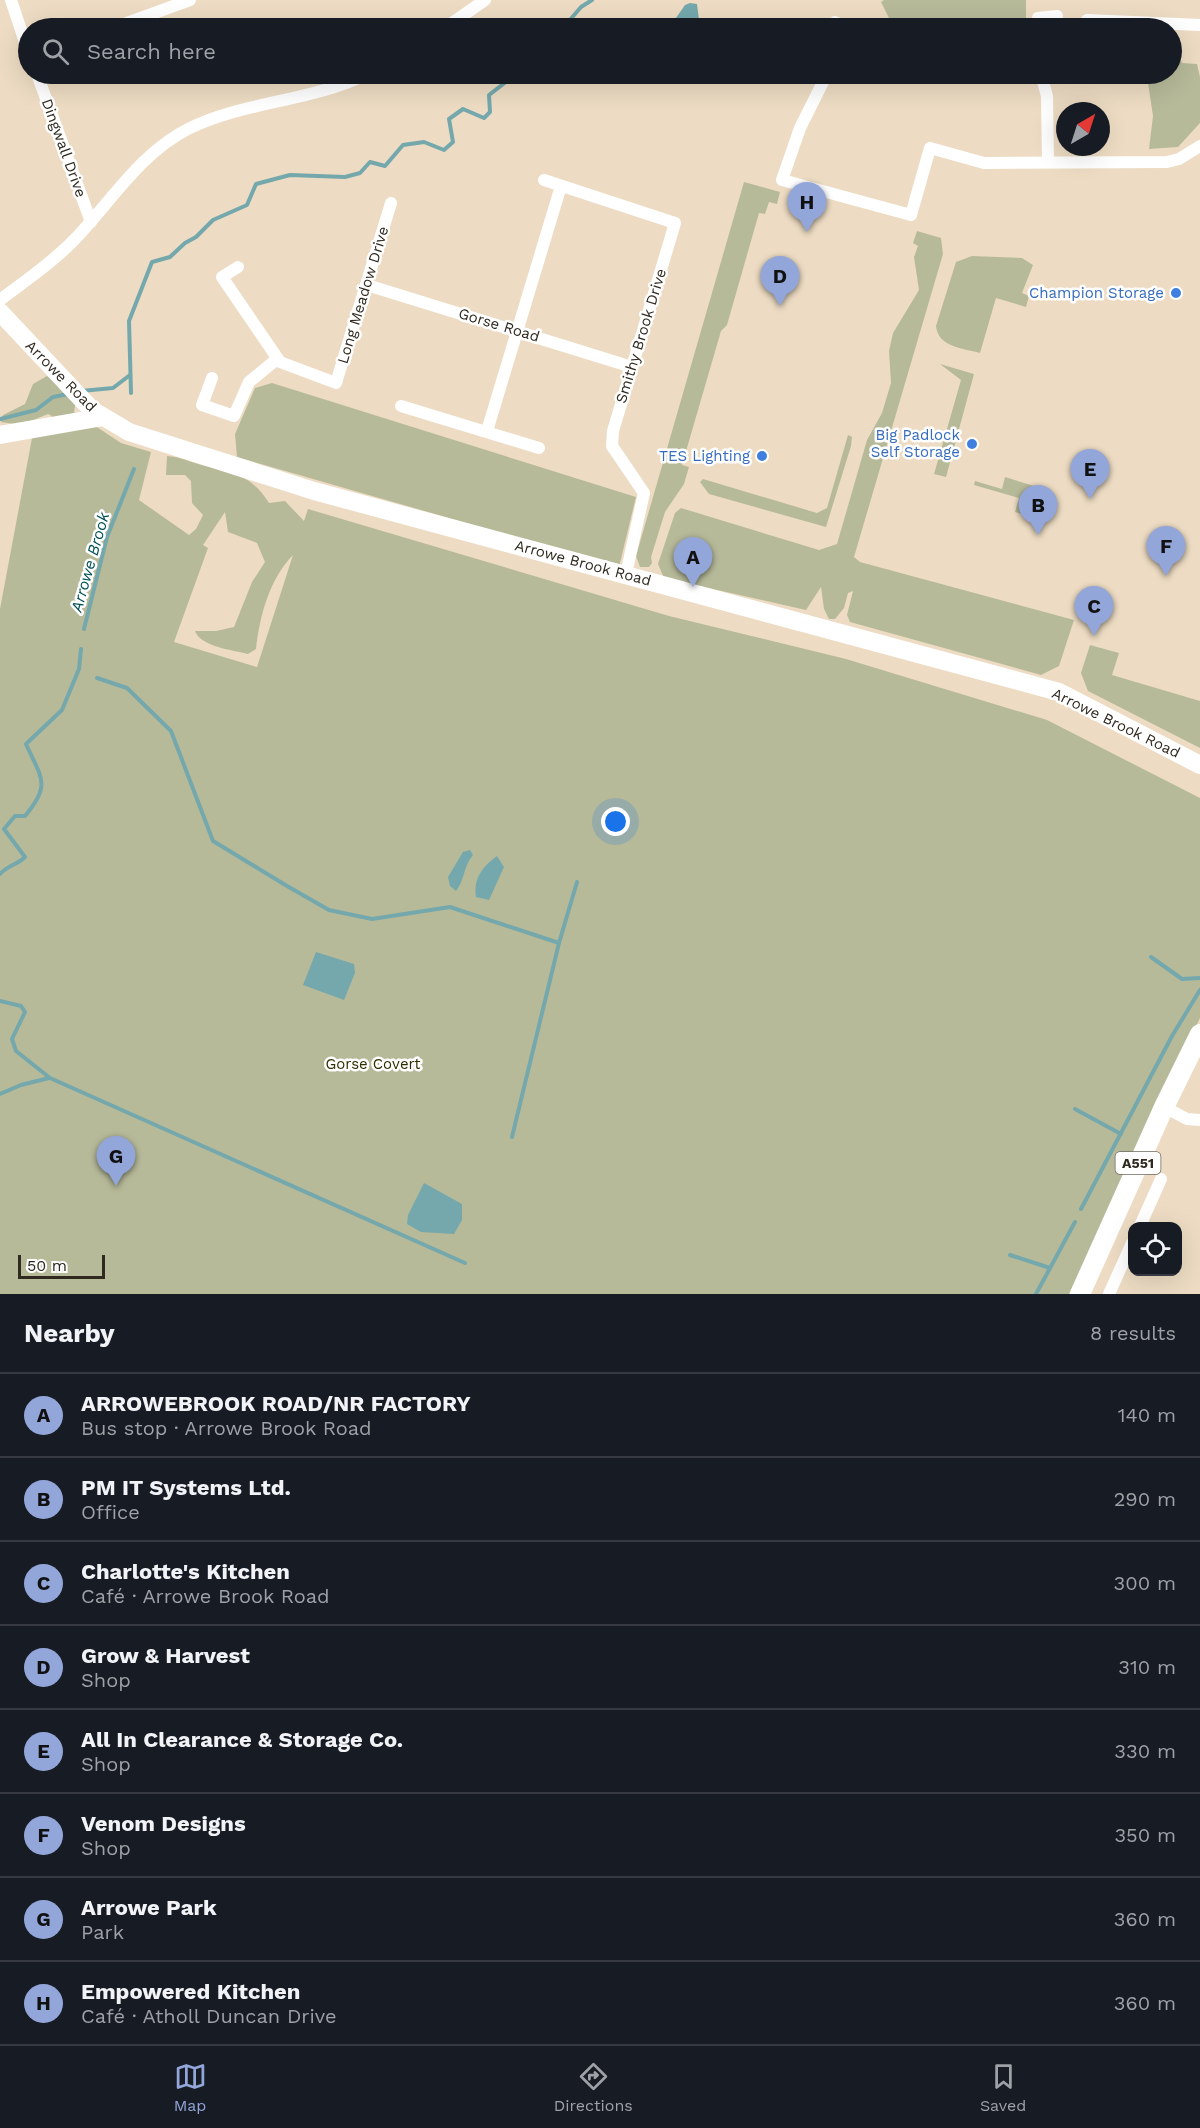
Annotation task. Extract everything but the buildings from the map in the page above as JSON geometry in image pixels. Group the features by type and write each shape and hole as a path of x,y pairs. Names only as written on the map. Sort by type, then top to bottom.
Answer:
{"main road":[{"name":"A551","path":"1080,1294 1164,1107 1200,1034"}],"street":[{"path":"10,0 18,23"},
{"path":"140,18 190,0"},
{"path":"459,18 485,0"},
{"path":"1038,18 1057,16"},
{"path":"1182,25 1200,25"},
{"name":"Dingwall Drive","path":"41,84 91,222"},
{"path":"0,300 47,265 91,222 147,157 189,128 251,109 308,96 340,84"},
{"path":"822,84 800,128 782,180 911,215 930,148 984,163 1167,162 1179,159 1200,146"},
{"path":"1044,84 1047,96 1048,162"},
{"name":"Smithy Brook Drive","path":"544,180 675,223 612,438 616,454 644,493 626,574"},
{"path":"487,431 561,186"},
{"name":"Long Meadow Drive","path":"277,359 286,366 336,383 391,203"},
{"path":"212,378 202,405 234,416 249,382 277,359 222,277 238,267"},
{"name":"Gorse Road","path":"367,285 632,367"},
{"name":"Arrowe Road","path":"0,312 74,393 103,417 137,435"},
{"path":"401,406 539,448"},
{"path":"0,435 103,417"},
{"name":"Arrowe Brook Road","path":"137,435 314,491 1059,692 1200,765"},
{"path":"1164,1107 1186,1119 1200,1120"},
{"path":"1142,1222 1161,1179"},
{"path":"1109,1294 1128,1252"}],"green space":[{"path":"884,0 1026,0 1026,18 889,18 881,2"},
{"path":"1182,63 1197,64 1200,77 1200,123 1178,147 1149,149 1153,116 1148,84 1182,84"},
{"path":"744,182 780,192 777,204 769,202 765,214 759,213 727,325 721,331 682,465 689,467 684,484 665,512 651,557 652,563 649,567 640,567 636,556"},
{"path":"917,231 941,238 943,254 854,557 860,562 1074,620 1059,666 1041,675 850,622 847,615 853,591 848,593 844,608 835,619 829,619 824,609 821,587 806,610 664,578 658,564 675,513 681,508 819,550 837,544 867,440 882,413 891,383 889,351 893,333 919,290 914,257 918,246 913,243"},
{"path":"972,256 1022,258 1033,265 1022,293 1029,296 1026,307 996,298 980,353 952,346 941,338 936,326 956,262"},
{"path":"940,364 974,374 946,477 934,474 961,380"},
{"name":"Gorse Covert","path":"47,376 76,400 74,412 121,443 151,452 139,500 189,535 196,529 203,515 192,503 191,481 185,475 166,475 167,456 237,475 254,485 269,503 285,501 304,521 308,509 669,616 846,659 1047,720 1200,798 1200,1018 1069,1294 0,1294 0,609 32,438 37,429 52,416 48,414 21,425 1,422 3,415 25,404 33,384","holes":["225,512 228,532 257,543 265,562 252,582 234,627 216,631 195,631 204,641 218,647 248,654 256,649 267,599 278,575 293,555 257,667 174,642 208,548 203,545"]},
{"path":"272,383 636,497 619,567 237,457 235,434 255,388"},
{"path":"848,435 852,437 851,446 826,527 709,494 700,482 703,479 817,513 827,508"},
{"path":"1005,477 1037,487 1029,516 1015,512 1019,498 974,485 975,481 1002,489"},
{"path":"1090,645 1119,653 1112,675 1200,701 1200,748 1088,691 1081,673"}],"water":[{"path":"697,4 699,18 676,18 685,5"},
{"path":"470,850 473,855 456,891 450,886 448,877 463,852"},
{"path":"497,856 504,867 489,900 476,897 477,879"},
{"path":"316,952 354,964 355,973 344,1000 303,985"},
{"path":"424,1183 462,1204 462,1220 454,1234 421,1232 407,1224 408,1215"}],"waterway":[{"name":"Arrowe Brook","path":"572,18 581,7 592,0"},
{"name":"Arrowe Brook","path":"131,393 129,321 152,262 170,257 213,220 247,205 256,184 290,175 345,177 360,173 370,162 385,166 403,145 424,142 444,150 453,142 449,119 463,109 484,118 490,112 489,95 503,84"},
{"path":"81,391 113,388 130,375"},
{"path":"0,419 36,410 53,397 68,394"},
{"name":"Arrowe Brook","path":"84,629 107,537 134,469"},
{"name":"Arrowe Brook","path":"0,874 25,857 4,829 15,816 25,816 39,796 41,788 39,773 26,744 62,710 79,669 81,649"},
{"path":"97,678 127,688 171,731 213,841 287,886 329,910 372,919 450,907 559,943 512,1137"},
{"path":"559,943 577,882"},
{"path":"1151,957 1182,979 1200,978"},
{"path":"1081,1209 1172,1036 1200,990"},
{"path":"0,1001 21,1006 25,1012 12,1039 16,1051 50,1078 465,1263"},
{"path":"0,1094 21,1085 49,1078"},
{"path":"1075,1109 1121,1134"},
{"path":"1036,1294 1075,1222"},
{"path":"1010,1255 1050,1268"}],"place":[{"name":"Empowered Kitchen","path":"807,232"},
{"name":"Champion Storage","path":"1176,293"},
{"name":"Grow & Harvest","path":"780,306"},
{"name":"Big Padlock Self Storage","path":"972,444"},
{"name":"TES Lighting","path":"762,456"},
{"name":"All In Clearance & Storage Co.","path":"1090,499"},
{"name":"PM IT Systems Ltd.","path":"1038,535"},
{"name":"Venom Designs","path":"1166,576"},
{"name":"ARROWEBROOK ROAD/NR FACTORY","path":"693,587"},
{"name":"Charlotte's Kitchen","path":"1094,636"},
{"name":"Arrowe Park","path":"116,1186"}]}
